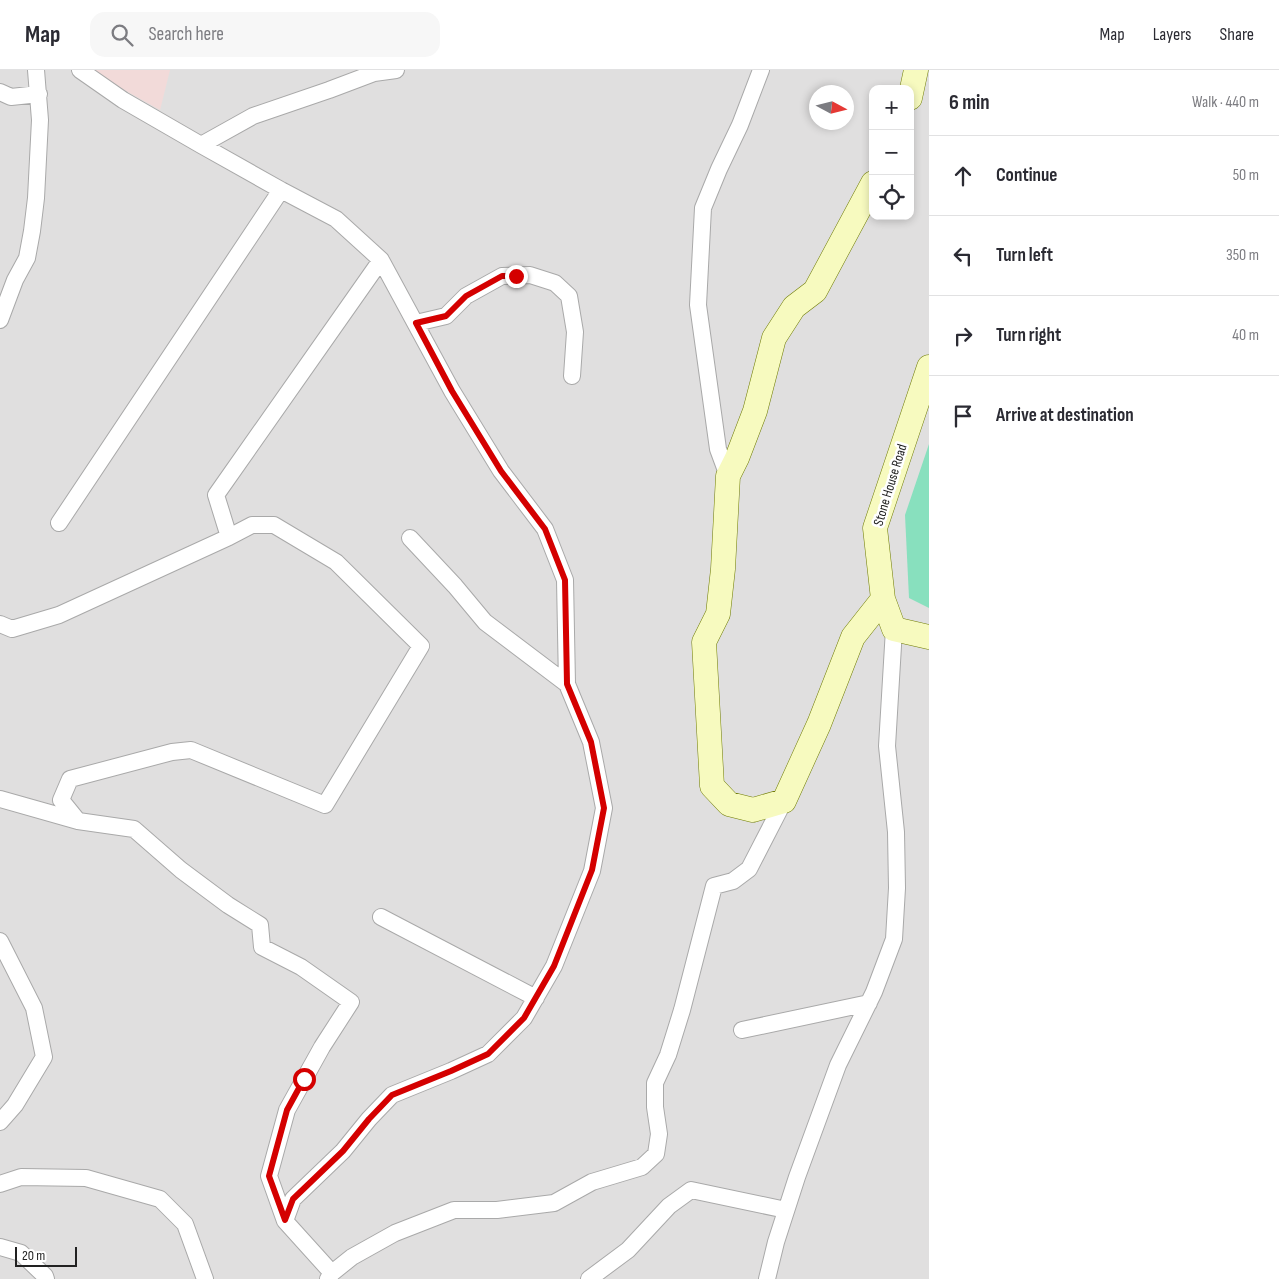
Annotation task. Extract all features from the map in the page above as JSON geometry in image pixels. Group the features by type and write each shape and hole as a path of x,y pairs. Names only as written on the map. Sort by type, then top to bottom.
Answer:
{"street":[{"path":"0,320 15,280 27,258 32,231 36,198 40,120 36,70"},
{"path":"80,70 122,100 201,146 336,219 381,260 452,391 501,471 545,529 565,580 567,684 591,742 604,808 592,870 554,966 524,1018 488,1054 392,1095 369,1119 343,1151 293,1199 285,1220"},
{"path":"201,146 253,116 374,73 396,70"},
{"path":"761,70 740,125 703,208 698,305 718,448 728,476 723,569 718,614 704,642 712,786 728,804 753,810 784,801"},
{"path":"913,85 916,70"},
{"path":"0,92 11,96 39,94"},
{"path":"59,522 281,190"},
{"path":"728,476 755,411 774,338 794,307 815,291 869,190"},
{"path":"229,537 216,494 381,260"},
{"path":"416,323 446,316 466,296 502,276 530,276 555,283 569,296 575,332 572,376"},
{"name":"Stone House Road","path":"894,629 883,599 875,528 929,367"},
{"path":"0,624 12,629 58,615 252,525 274,525 336,562 421,646 325,805 191,750 172,752 70,779 60,800 78,821"},
{"path":"410,538 455,586 485,622 567,684"},
{"path":"0,800 78,821 134,829 182,870 228,905 260,925 262,947 301,967 351,1002 287,1110 269,1176 285,1220 330,1276 352,1258 395,1233 454,1210 497,1210 554,1203 592,1182 642,1167 656,1154 659,1134 655,1106 655,1083 668,1056 682,1010 714,886 733,881 749,869 784,801 853,637 883,599"},
{"path":"767,1279 786,1210 838,1065 874,992 894,939 897,888 896,832 887,746 894,629 929,637"},
{"path":"381,916 536,998"},
{"path":"0,941 34,1008 44,1057 15,1105 0,1122"},
{"path":"742,1030 868,1003"},
{"path":"0,1184 22,1177 86,1178 160,1199 185,1224 205,1279"},
{"path":"589,1279 628,1250 670,1206 691,1190 786,1210"},
{"path":"0,1247 21,1253 46,1279"}],"shaded area":[{"path":"0,70 929,70 929,1279 0,1279"},
{"path":"92,70 170,70 160,110 108,81"}],"green space":[{"path":"929,444 929,608 909,598 905,515"}],"route":[{"path":"304,1079 287,1110 269,1176 285,1220 293,1199 343,1151 369,1119 392,1095 488,1054 524,1018 554,966 592,870 604,808 591,742 567,684 565,580 545,529 501,471 452,391 416,323 446,316 466,296 502,276 516,276"}]}
